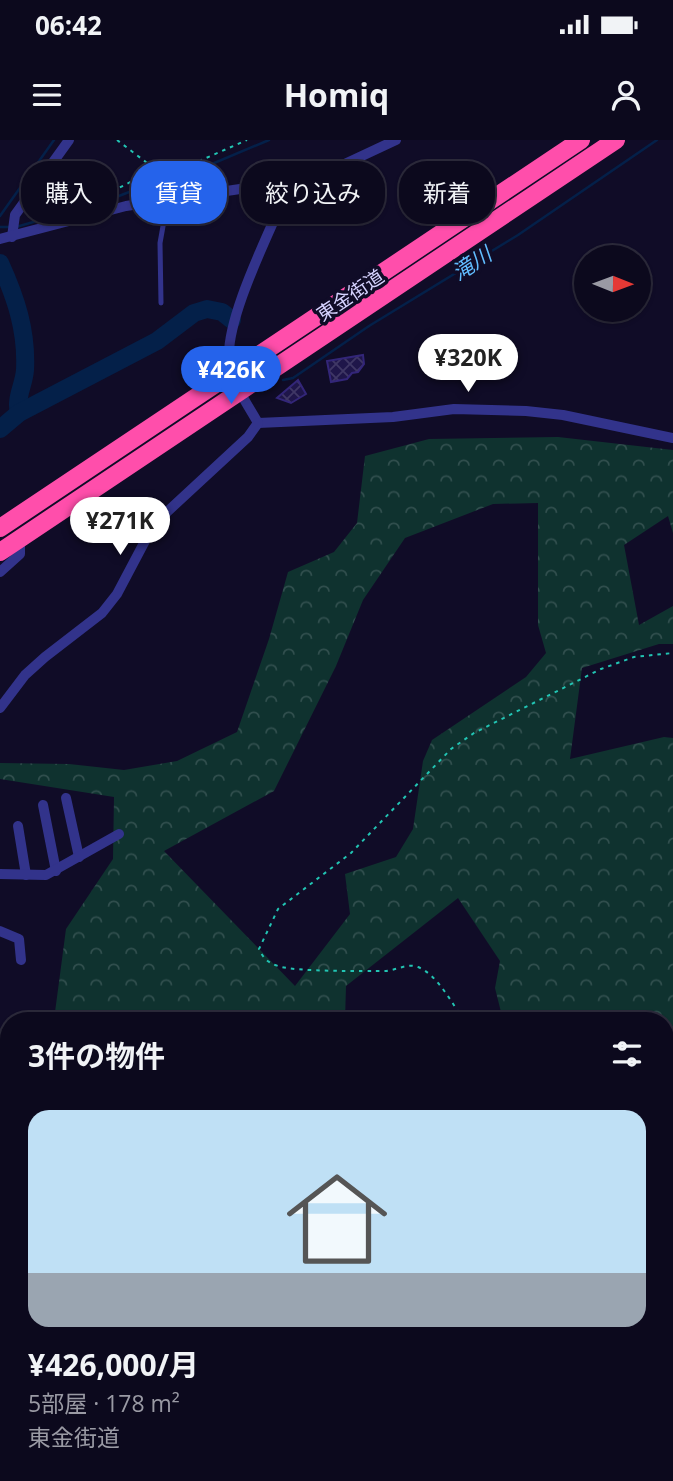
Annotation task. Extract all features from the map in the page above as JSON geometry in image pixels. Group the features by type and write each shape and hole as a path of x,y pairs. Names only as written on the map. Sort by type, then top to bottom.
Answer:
{"highway":[{"name":"東金街道","path":"0,528 233,375 581,140"},
{"name":"東金街道","path":"0,552 616,140"}],"street":[{"path":"12,237 15,215 69,140"},
{"path":"351,161 396,140"},
{"path":"0,239 131,205"},
{"path":"258,423 233,375 229,354 242,294 273,224"},
{"path":"258,423 393,417 454,409 526,411 563,415 673,438"},
{"path":"0,708 25,675 102,613 117,594 154,524 248,437 258,423"},
{"path":"0,572 20,554 20,538"},
{"path":"66,798 79,857"},
{"path":"43,806 56,871"},
{"path":"18,826 26,875"},
{"path":"0,874 26,875 56,871 119,834"},
{"path":"0,931 19,939 21,960"}],"lane":[{"path":"161,303 160,243 163,224"}],"path":[{"path":"117,140 145,161"},
{"path":"199,161 247,140"},
{"path":"15,215 109,192 131,181"},
{"path":"458,1012 432,977 417,967 403,966 389,971 280,967 263,958 259,949 271,919 278,909 351,853 451,749 474,733 601,669 634,657 673,653"}],"green space":[{"path":"558,437 673,450 673,533 668,516 624,545 639,625 673,606 673,644 659,644 582,668 570,759 664,737 673,738 673,1012 501,1012 495,988 500,961 458,898 346,986 345,1012 55,1012 66,929 113,859 114,797 0,779 0,763 69,764 124,770 177,761 237,732 269,639 288,572 334,552 357,523 365,456 429,439","holes":["538,503 538,625 546,653 526,677 432,740 423,761 413,829 396,857 345,874 350,914 295,986 164,851 274,791 336,666 363,600 405,538 493,504"]}],"building":[{"path":"363,355 364,364 358,372 352,373 347,379 331,382 327,361"},
{"path":"298,380 306,394 291,403 277,398"}],"waterway":[{"path":"0,216 54,140"},
{"path":"16,227 106,201 173,175 181,177 269,140"},
{"name":"滝川","path":"283,380 293,378 369,326 518,235 657,140"},
{"path":"0,227 9,227"},
{"path":"0,263 15,302 24,342 25,370 18,402 19,413"},
{"name":"滝川","path":"0,429 19,413 157,341 194,313 207,309 222,312 232,320"}]}
